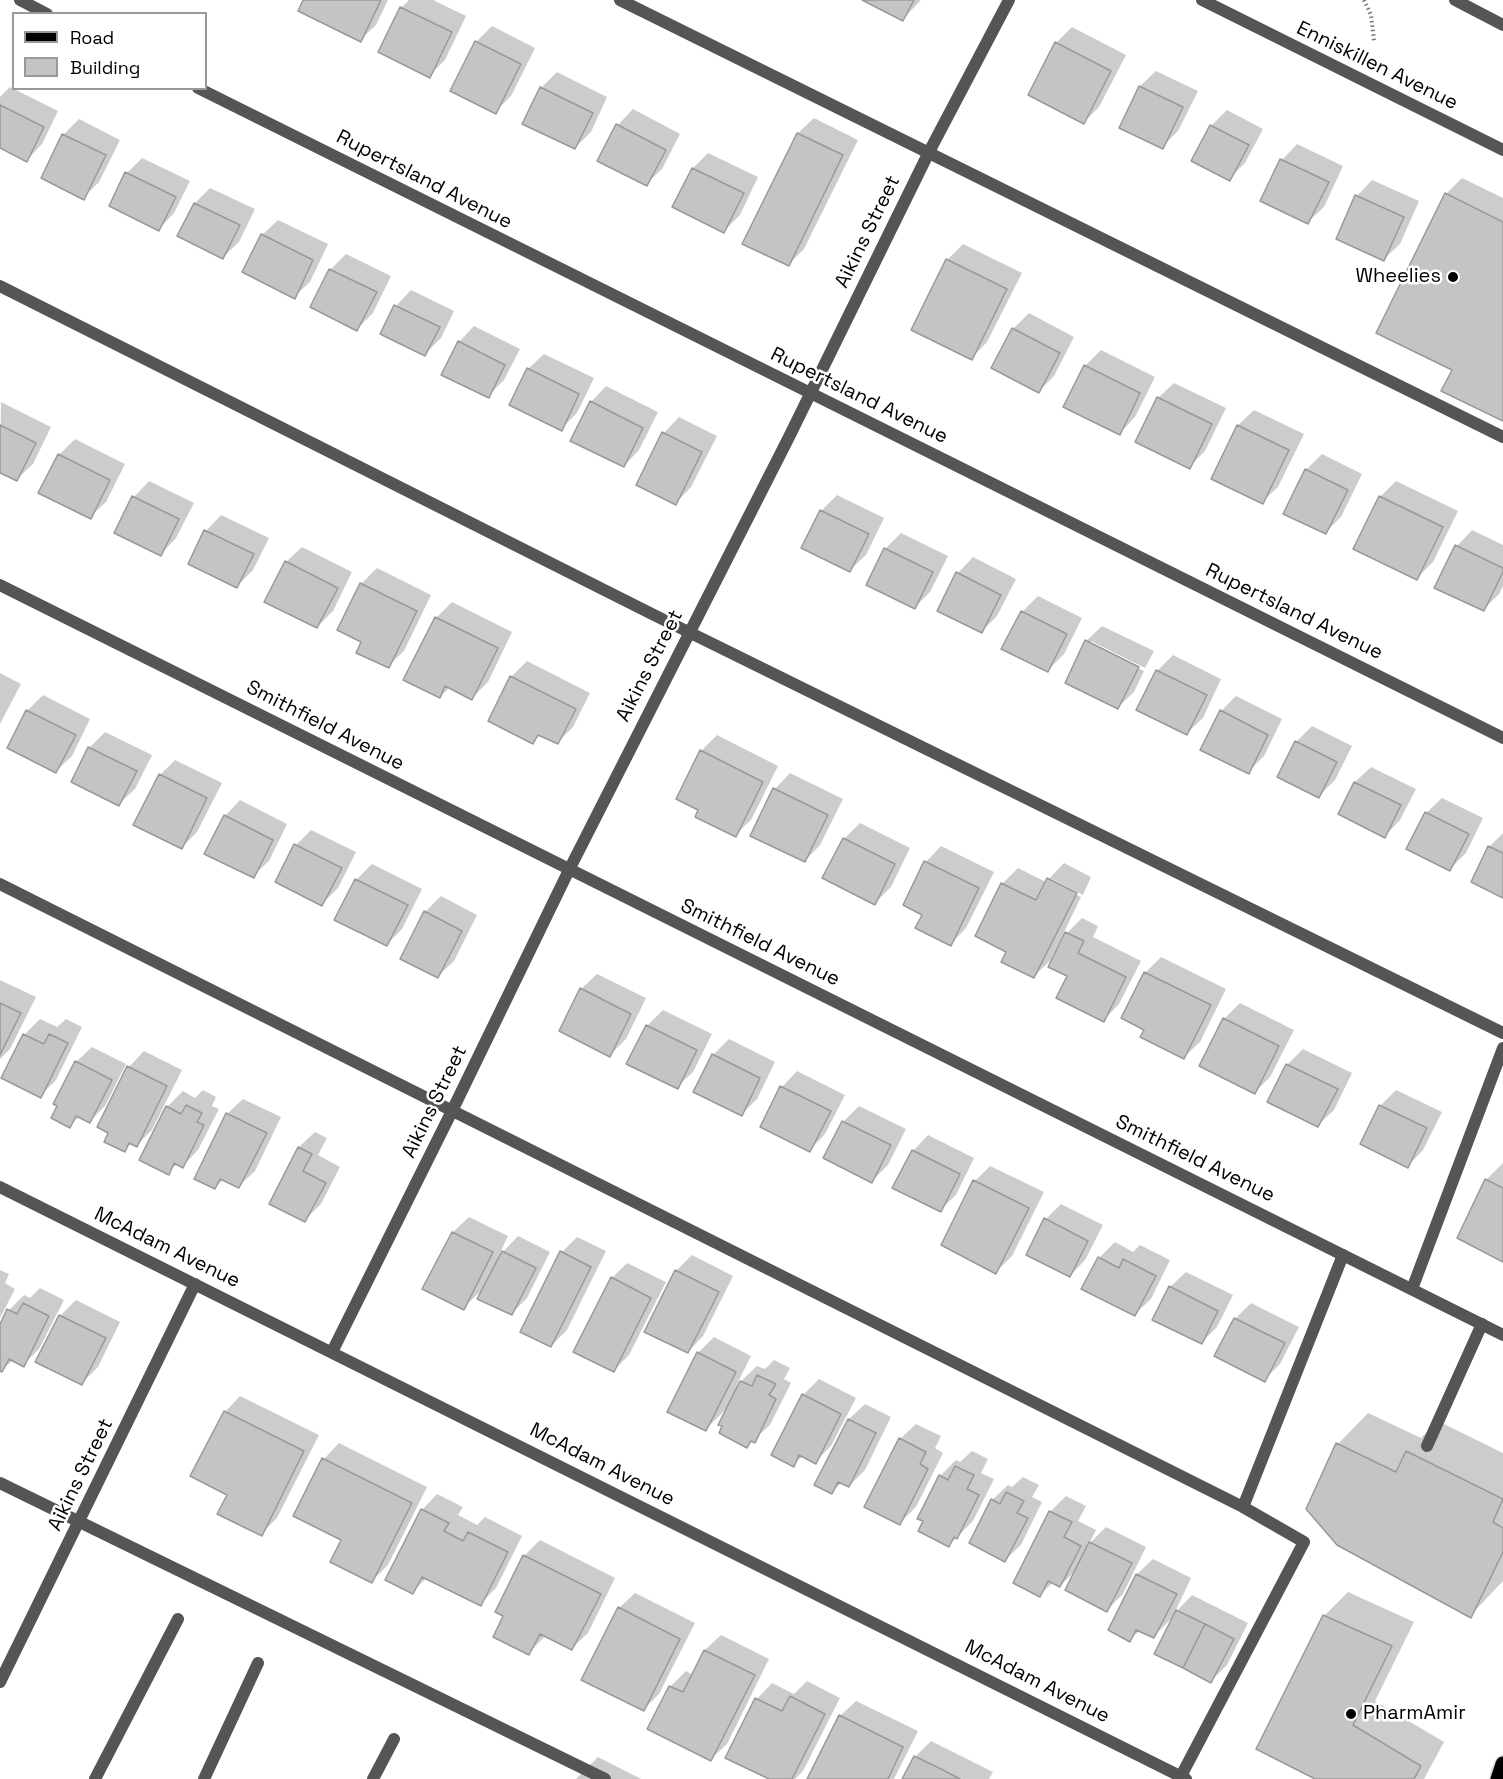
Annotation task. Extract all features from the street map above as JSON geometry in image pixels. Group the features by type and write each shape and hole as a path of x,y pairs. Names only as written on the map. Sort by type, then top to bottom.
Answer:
{"main road":[{"path":"1498,1779 1503,1764"}],"street":[{"path":"20,0 43,12"},
{"path":"620,0 1503,437"},
{"name":"Aikins Street","path":"332,1352 453,1111 569,870 810,394 929,152 1009,0"},
{"name":"Enniskillen Avenue","path":"1202,0 1503,150"},
{"path":"1455,0 1503,25"},
{"name":"Rupertsland Avenue","path":"202,90 1503,738"},
{"path":"0,286 689,632 1503,1033"},
{"name":"Smithfield Avenue","path":"0,585 1503,1335"},
{"path":"0,884 1243,1507 1304,1542 1184,1778"},
{"path":"1412,1290 1503,1048"},
{"name":"McAdam Avenue","path":"0,1187 1184,1778"},
{"path":"1243,1507 1342,1254"},
{"name":"Aikins Street","path":"0,1682 195,1284"},
{"path":"1427,1446 1482,1324"},
{"path":"0,1483 605,1779"},
{"path":"95,1779 178,1619"},
{"path":"204,1779 258,1663"},
{"path":"373,1779 394,1739"}],"path":[{"path":"1365,0 1371,15 1374,41"}],"building":[{"path":"303,0 381,0 361,42 298,11"},
{"path":"862,0 914,0 903,21"},
{"path":"400,7 452,32 430,78 378,52"},
{"path":"475,41 521,64 496,114 450,91"},
{"path":"1055,42 1111,71 1084,124 1028,95"},
{"path":"1139,86 1183,107 1163,149 1119,128"},
{"path":"540,87 593,113 575,149 522,124"},
{"path":"0,105 44,127 27,162 0,148"},
{"path":"616,124 666,150 647,186 597,161"},
{"path":"1210,125 1249,145 1230,181 1191,161"},
{"path":"797,133 843,155 789,266 742,244"},
{"path":"62,134 106,155 84,200 41,178"},
{"path":"1280,159 1329,182 1308,224 1260,201"},
{"path":"692,168 744,193 724,233 672,207"},
{"path":"125,172 176,197 159,231 109,206"},
{"name":"Wheelies","path":"1445,193 1503,222 1503,421 1441,391 1452,370 1376,333"},
{"path":"1355,195 1404,217 1384,261 1336,239"},
{"path":"194,203 240,225 223,259 177,236"},
{"path":"261,234 313,260 295,299 242,272"},
{"path":"946,259 1007,289 972,360 911,330"},
{"path":"329,269 377,292 357,331 310,307"},
{"path":"394,305 440,327 425,356 380,334"},
{"path":"1012,328 1060,353 1039,393 991,368"},
{"path":"458,341 505,365 489,398 441,375"},
{"path":"1084,365 1140,393 1120,435 1063,407"},
{"path":"527,368 579,394 562,431 509,405"},
{"path":"1157,397 1212,424 1190,469 1135,442"},
{"path":"590,401 643,428 624,467 570,441"},
{"path":"0,425 36,443 17,481 0,473"},
{"path":"1237,425 1289,450 1263,504 1211,479"},
{"path":"662,432 702,452 676,505 636,485"},
{"path":"58,454 110,480 91,519 38,493"},
{"path":"1305,469 1348,490 1326,534 1283,514"},
{"path":"132,496 179,519 161,556 114,533"},
{"path":"1379,496 1443,527 1417,580 1353,549"},
{"path":"820,510 869,534 850,572 801,548"},
{"path":"204,530 254,554 237,588 188,564"},
{"path":"1455,545 1503,568 1484,611 1434,588"},
{"path":"884,548 933,572 915,609 866,585"},
{"path":"285,561 338,588 317,628 264,602"},
{"path":"956,572 1001,595 982,633 937,611"},
{"path":"360,583 417,611 389,668 356,653 361,642 337,630"},
{"path":"1021,611 1067,634 1048,672 1001,649"},
{"path":"435,617 498,648 472,700 445,686 440,698 403,680"},
{"path":"1085,640 1139,667 1118,709 1065,683"},
{"path":"1156,670 1207,695 1187,735 1136,710"},
{"path":"510,676 576,709 558,744 538,735 533,744 488,721"},
{"path":"26,710 76,735 56,773 7,748"},
{"path":"1220,710 1268,735 1249,774 1200,750"},
{"path":"1295,741 1337,762 1319,798 1277,777"},
{"path":"88,747 137,771 119,806 71,782"},
{"path":"700,750 763,782 736,837 695,817 698,810 676,799"},
{"path":"159,774 207,798 182,849 133,825"},
{"path":"1354,782 1401,805 1385,838 1338,814"},
{"path":"773,788 828,815 805,862 750,836"},
{"path":"1425,812 1469,834 1450,871 1406,849"},
{"path":"224,815 273,840 254,878 204,854"},
{"path":"843,838 895,864 875,905 822,878"},
{"path":"294,844 342,868 322,906 275,882"},
{"path":"1488,846 1503,853 1503,898 1471,882"},
{"path":"924,861 979,888 951,946 915,928 922,915 903,905"},
{"path":"1047,878 1077,893 1034,978 1001,962 1006,952 975,936 1001,883 1036,900"},
{"path":"355,879 408,905 387,946 334,920"},
{"path":"424,911 462,931 438,978 400,959"},
{"path":"1065,932 1084,941 1078,953 1126,977 1104,1022 1056,998 1067,976 1048,967"},
{"path":"1144,972 1211,1005 1184,1059 1140,1037 1144,1030 1121,1018"},
{"path":"580,988 631,1014 610,1057 559,1031"},
{"path":"0,1003 21,1013 0,1055"},
{"path":"1223,1018 1279,1046 1255,1094 1199,1066"},
{"path":"646,1025 697,1050 678,1089 626,1064"},
{"path":"23,1034 44,1044 49,1034 68,1043 41,1098 1,1078"},
{"path":"712,1054 760,1078 742,1116 693,1092"},
{"path":"75,1061 112,1080 90,1123 76,1116 70,1128 51,1118 57,1106 53,1104"},
{"path":"1286,1064 1338,1089 1318,1127 1267,1102"},
{"path":"127,1066 167,1086 137,1147 129,1143 125,1152 104,1142 108,1133 97,1127"},
{"path":"780,1086 831,1111 810,1152 760,1127"},
{"path":"186,1105 202,1113 197,1122 204,1125 183,1168 174,1163 169,1175 139,1160 166,1106 181,1114"},
{"path":"1379,1105 1427,1128 1408,1168 1360,1144"},
{"path":"226,1113 267,1133 239,1188 220,1179 215,1189 194,1179"},
{"path":"842,1121 891,1145 872,1183 823,1158"},
{"path":"298,1147 312,1154 303,1171 326,1183 305,1222 269,1204"},
{"path":"912,1150 960,1174 941,1212 892,1188"},
{"path":"1485,1179 1503,1188 1503,1262 1457,1238"},
{"path":"973,1180 1029,1208 996,1274 941,1245"},
{"path":"1044,1218 1088,1241 1070,1277 1026,1255"},
{"path":"452,1232 493,1252 464,1310 422,1289"},
{"path":"502,1251 536,1268 512,1315 477,1299"},
{"path":"560,1251 591,1267 551,1347 520,1332"},
{"path":"1098,1257 1119,1268 1123,1259 1156,1276 1135,1316 1081,1289"},
{"path":"675,1270 719,1292 688,1353 644,1332"},
{"path":"611,1277 651,1298 614,1372 573,1352"},
{"path":"1169,1286 1218,1311 1202,1344 1152,1320"},
{"path":"23,1303 49,1316 24,1367 9,1359 2,1372 0,1371 0,1324 7,1309 17,1314"},
{"path":"59,1315 106,1338 82,1385 35,1362"},
{"path":"1234,1318 1285,1343 1265,1382 1214,1356"},
{"path":"697,1352 736,1372 706,1431 667,1412"},
{"path":"757,1375 776,1384 769,1395 776,1399 755,1443 751,1441 747,1448 719,1433 722,1426 718,1425 740,1381 752,1386"},
{"path":"802,1394 841,1414 816,1464 799,1455 794,1467 771,1455"},
{"path":"224,1411 304,1451 262,1536 217,1514 227,1495 190,1476"},
{"path":"848,1419 876,1433 849,1487 838,1482 832,1494 814,1485"},
{"path":"899,1438 926,1452 920,1464 928,1469 900,1525 864,1507"},
{"path":"1336,1443 1396,1472 1406,1451 1503,1499 1493,1522 1503,1528 1503,1552 1471,1618 1337,1545 1306,1509"},
{"path":"322,1458 412,1503 372,1583 330,1562 341,1540 293,1516"},
{"path":"955,1466 974,1475 967,1489 979,1495 957,1539 954,1537 949,1547 918,1531 923,1521 917,1519 939,1475 948,1480"},
{"path":"1006,1492 1024,1501 1017,1513 1028,1518 1005,1562 969,1543 991,1499 1000,1504"},
{"path":"421,1509 449,1523 444,1531 463,1541 468,1532 508,1552 481,1606 422,1577 413,1594 385,1580"},
{"path":"1049,1511 1072,1522 1064,1537 1081,1546 1060,1587 1048,1581 1040,1597 1013,1583"},
{"path":"1089,1542 1132,1563 1107,1612 1065,1590"},
{"path":"523,1555 601,1594 572,1650 540,1634 529,1655 493,1637 503,1616 495,1612"},
{"path":"1136,1574 1177,1594 1154,1638 1136,1630 1130,1642 1108,1630"},
{"path":"618,1607 680,1639 644,1711 581,1680"},
{"path":"1176,1610 1205,1624 1183,1668 1154,1654"},
{"path":"1323,1615 1392,1646 1353,1725 1421,1766 1414,1779 1315,1779 1256,1749"},
{"path":"1205,1624 1234,1639 1211,1683 1183,1668"},
{"path":"704,1650 755,1675 711,1761 647,1729 669,1686 683,1692"},
{"path":"790,1696 825,1714 792,1779 769,1779 725,1758 755,1698 782,1711"},
{"path":"839,1715 903,1747 888,1779 807,1779"},
{"path":"914,1756 939,1768 960,1779 902,1779"}],"place":[{"name":"Wheelies","path":"1453,277"},
{"name":"PharmAmir","path":"1351,1714"}]}
